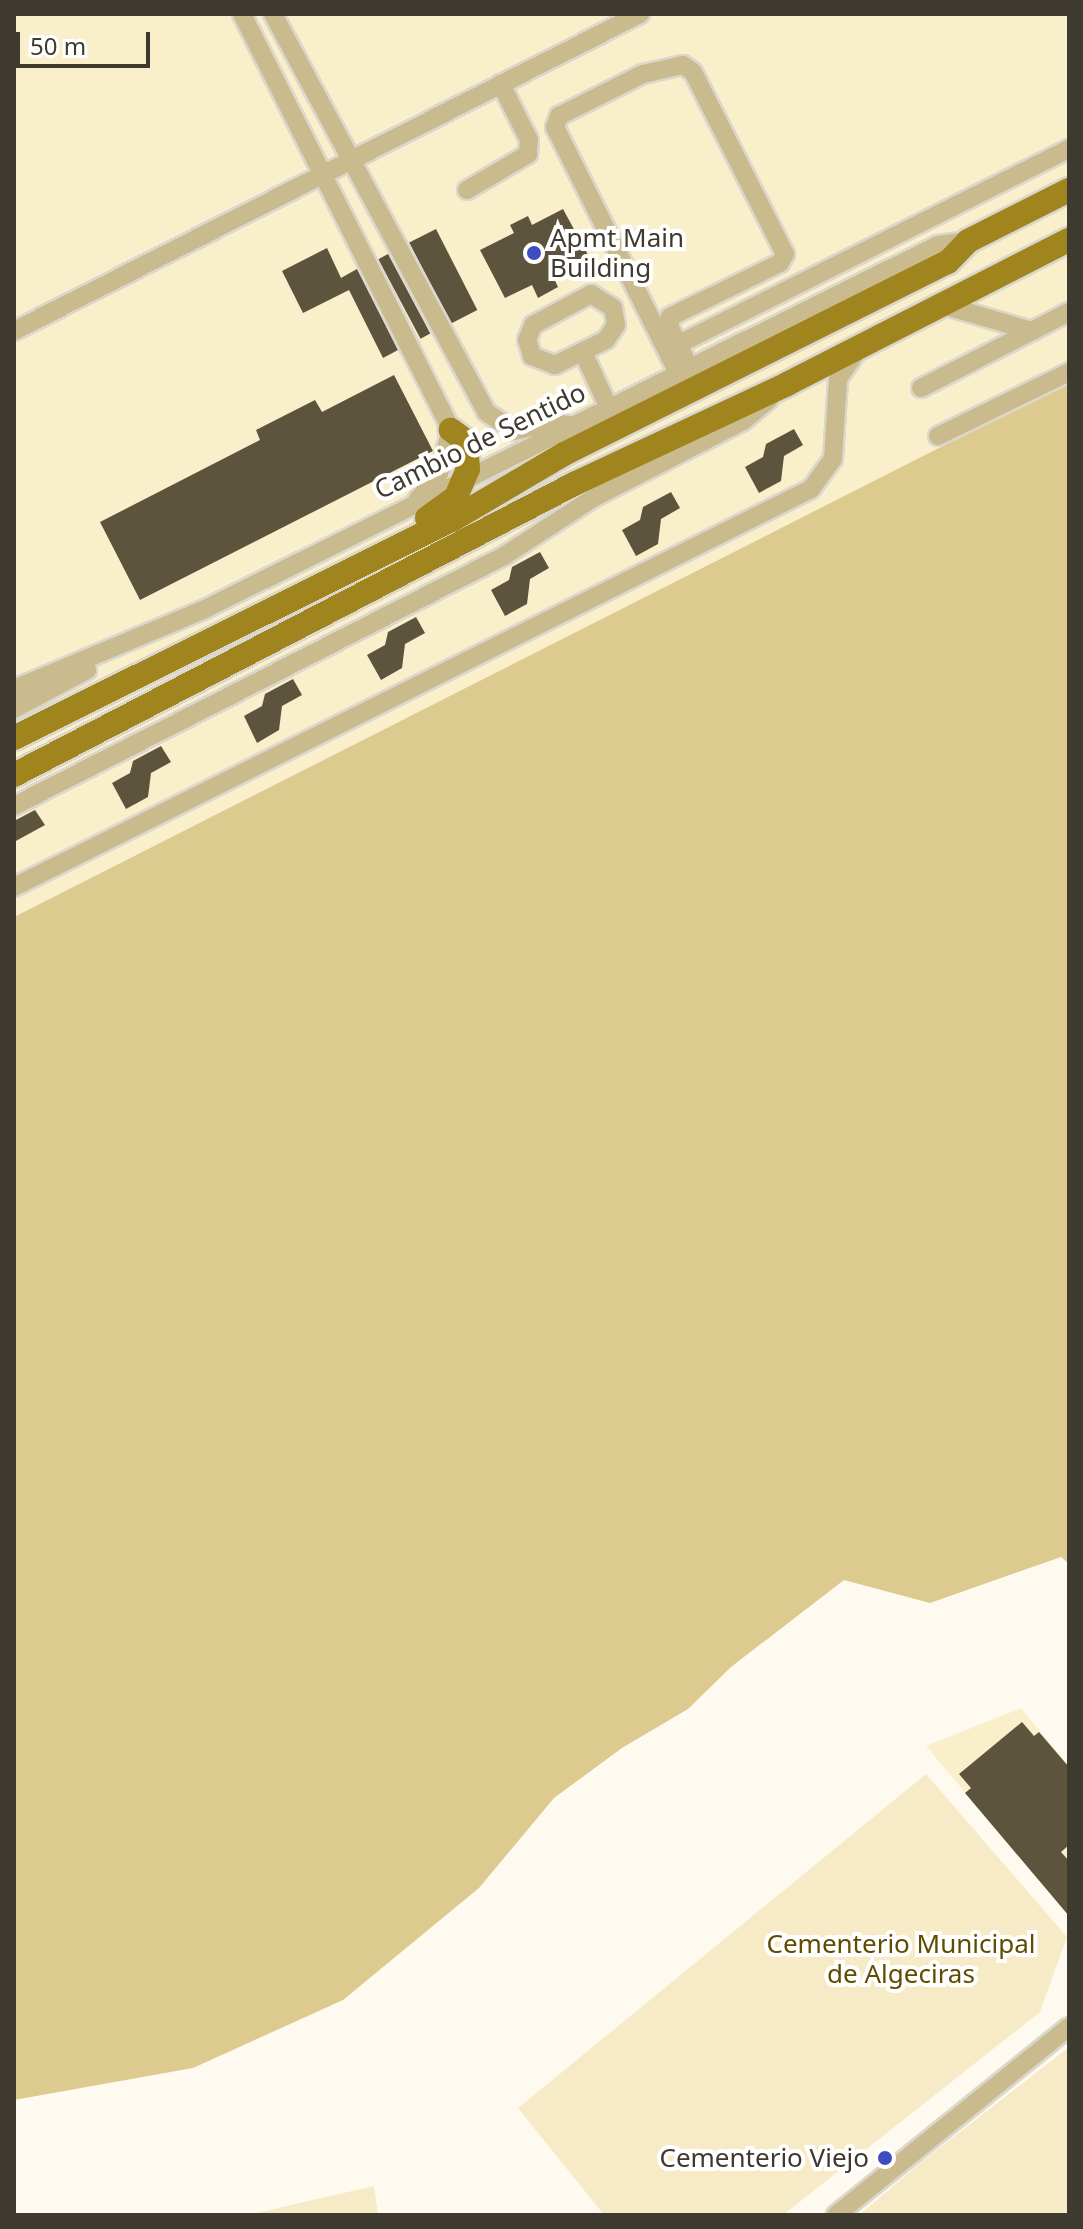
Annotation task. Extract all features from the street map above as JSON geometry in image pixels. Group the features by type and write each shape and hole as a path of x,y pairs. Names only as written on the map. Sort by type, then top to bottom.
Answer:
{"main road":[{"path":"14,738 452,520 564,454 948,262 968,241 1069,190"},
{"path":"14,775 576,483 787,384 1069,240"},
{"path":"290,601 330,566 445,507 464,483 466,441 451,430"}],"street":[{"path":"242,14 451,430 439,474 417,500"},
{"path":"273,14 486,412 514,431 550,423 569,425"},
{"path":"14,331 640,14"},
{"path":"647,311 670,317 780,263 785,254 693,72 683,65 643,74 559,116 555,127 647,311 684,370"},
{"path":"467,190 528,154 529,140 501,84"},
{"path":"673,348 1069,149"},
{"name":"Cambio de Sentido","path":"16,702 417,500 464,483 569,425 938,245 968,241"},
{"path":"600,296 613,308 616,325 606,340 583,352 547,365 532,356 529,332 540,319 579,299 600,296"},
{"path":"943,305 1032,331"},
{"path":"921,388 1069,312"},
{"path":"670,317 673,348"},
{"path":"14,887 811,489 833,459 838,379 846,363 873,340"},
{"path":"583,352 608,406"},
{"path":"938,436 1069,372"},
{"path":"14,806 504,556 595,497 743,421 787,384"},
{"path":"836,2215 1069,2027"}],"shaded area":[{"path":"14,14 1069,14 1069,382 14,917"},
{"path":"1069,382 1069,1564 1061,1557 930,1603 844,1580 731,1667 688,1709 622,1748 554,1798 479,1888 343,2000 193,2068 14,2100 14,917"},
{"path":"1021,1708 1069,1767 1069,1916 926,1746"}],"green space":[{"name":"Cementerio Municipal de Algeciras","path":"926,1774 1067,1937 1040,2012 783,2215 604,2215 518,2108"},
{"path":"1069,2047 1069,2215 859,2215 925,2159"},
{"path":"374,2186 378,2215 247,2215"}],"building":[{"name":"Apmt Main Building","path":"563,209 588,255 552,274 558,287 538,298 532,285 505,298 480,250 514,233 510,225 528,216 532,225"},
{"path":"436,229 477,310 451,324 409,243"},
{"path":"327,248 341,278 357,269 398,350 383,358 349,290 303,313 282,271"},
{"path":"388,254 430,333 421,339 378,259"},
{"path":"394,375 433,451 140,600 100,522 260,440 256,430 315,400 322,412"},
{"path":"794,429 803,445 784,456 781,481 759,493 745,467 763,457 766,444"},
{"path":"671,492 680,508 661,519 658,544 636,556 622,530 640,520 643,507"},
{"path":"540,552 549,568 530,579 527,604 505,616 491,590 509,580 512,567"},
{"path":"416,617 425,633 405,644 402,668 381,680 367,655 385,645 388,632"},
{"path":"293,679 302,695 282,706 279,730 257,743 244,716 262,706 265,694"},
{"path":"161,746 171,762 151,773 148,797 126,809 112,783 130,773 133,761"},
{"path":"35,810 45,825 14,842 14,821"},
{"path":"1022,1722 1034,1736 1039,1732 1069,1767 1069,1845 1061,1852 1069,1861 1069,1916 965,1793 971,1788 959,1774"}],"place":[{"name":"Apmt Main Building","path":"534,253"},
{"name":"Cementerio Viejo","path":"885,2158"}]}
